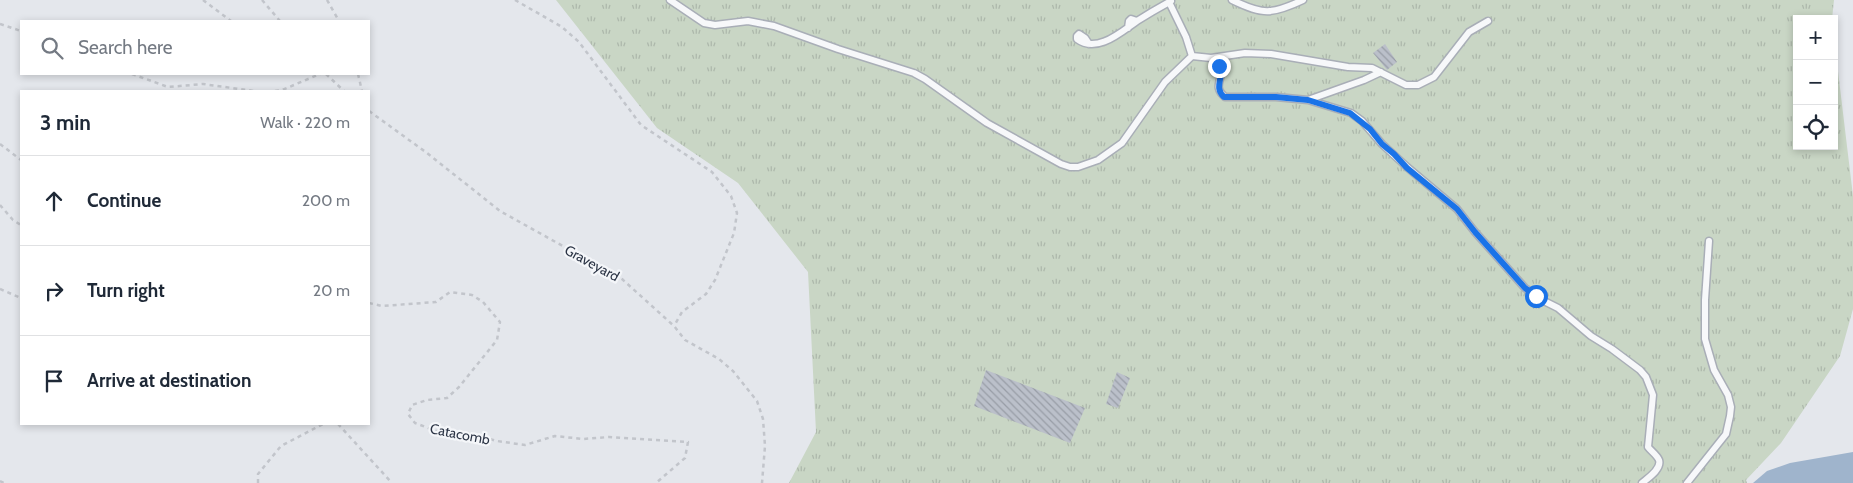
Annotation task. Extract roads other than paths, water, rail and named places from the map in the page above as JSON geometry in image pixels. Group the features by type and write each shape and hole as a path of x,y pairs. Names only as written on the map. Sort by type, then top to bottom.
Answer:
{"lane":[{"path":"670,0 704,23 714,25 748,21 774,26 914,73 987,123 1061,164 1078,168 1098,160 1122,143 1165,82 1192,56"},
{"path":"1232,0 1262,12 1277,11 1303,0"},
{"path":"1089,44 1108,40 1128,28 1128,21 1131,19 1137,21 1171,1 1192,56"},
{"path":"1192,56 1210,58 1245,53 1271,54 1340,66 1372,68 1406,85 1418,85 1434,77 1469,32 1488,21"},
{"path":"1210,58 1221,70 1222,74 1218,85 1220,93 1224,97 1276,97 1308,100 1350,113 1362,121 1407,168 1457,209 1525,288 1558,308 1590,336 1612,349 1640,370 1646,377 1653,395 1648,447 1659,463 1658,468 1642,483"},
{"path":"1308,100 1382,72"},
{"path":"1687,483 1726,434 1731,407 1728,396 1714,370 1705,339 1705,300 1709,242"}],"water":[{"path":"1853,452 1853,483 1753,483 1767,471 1790,463"}]}
